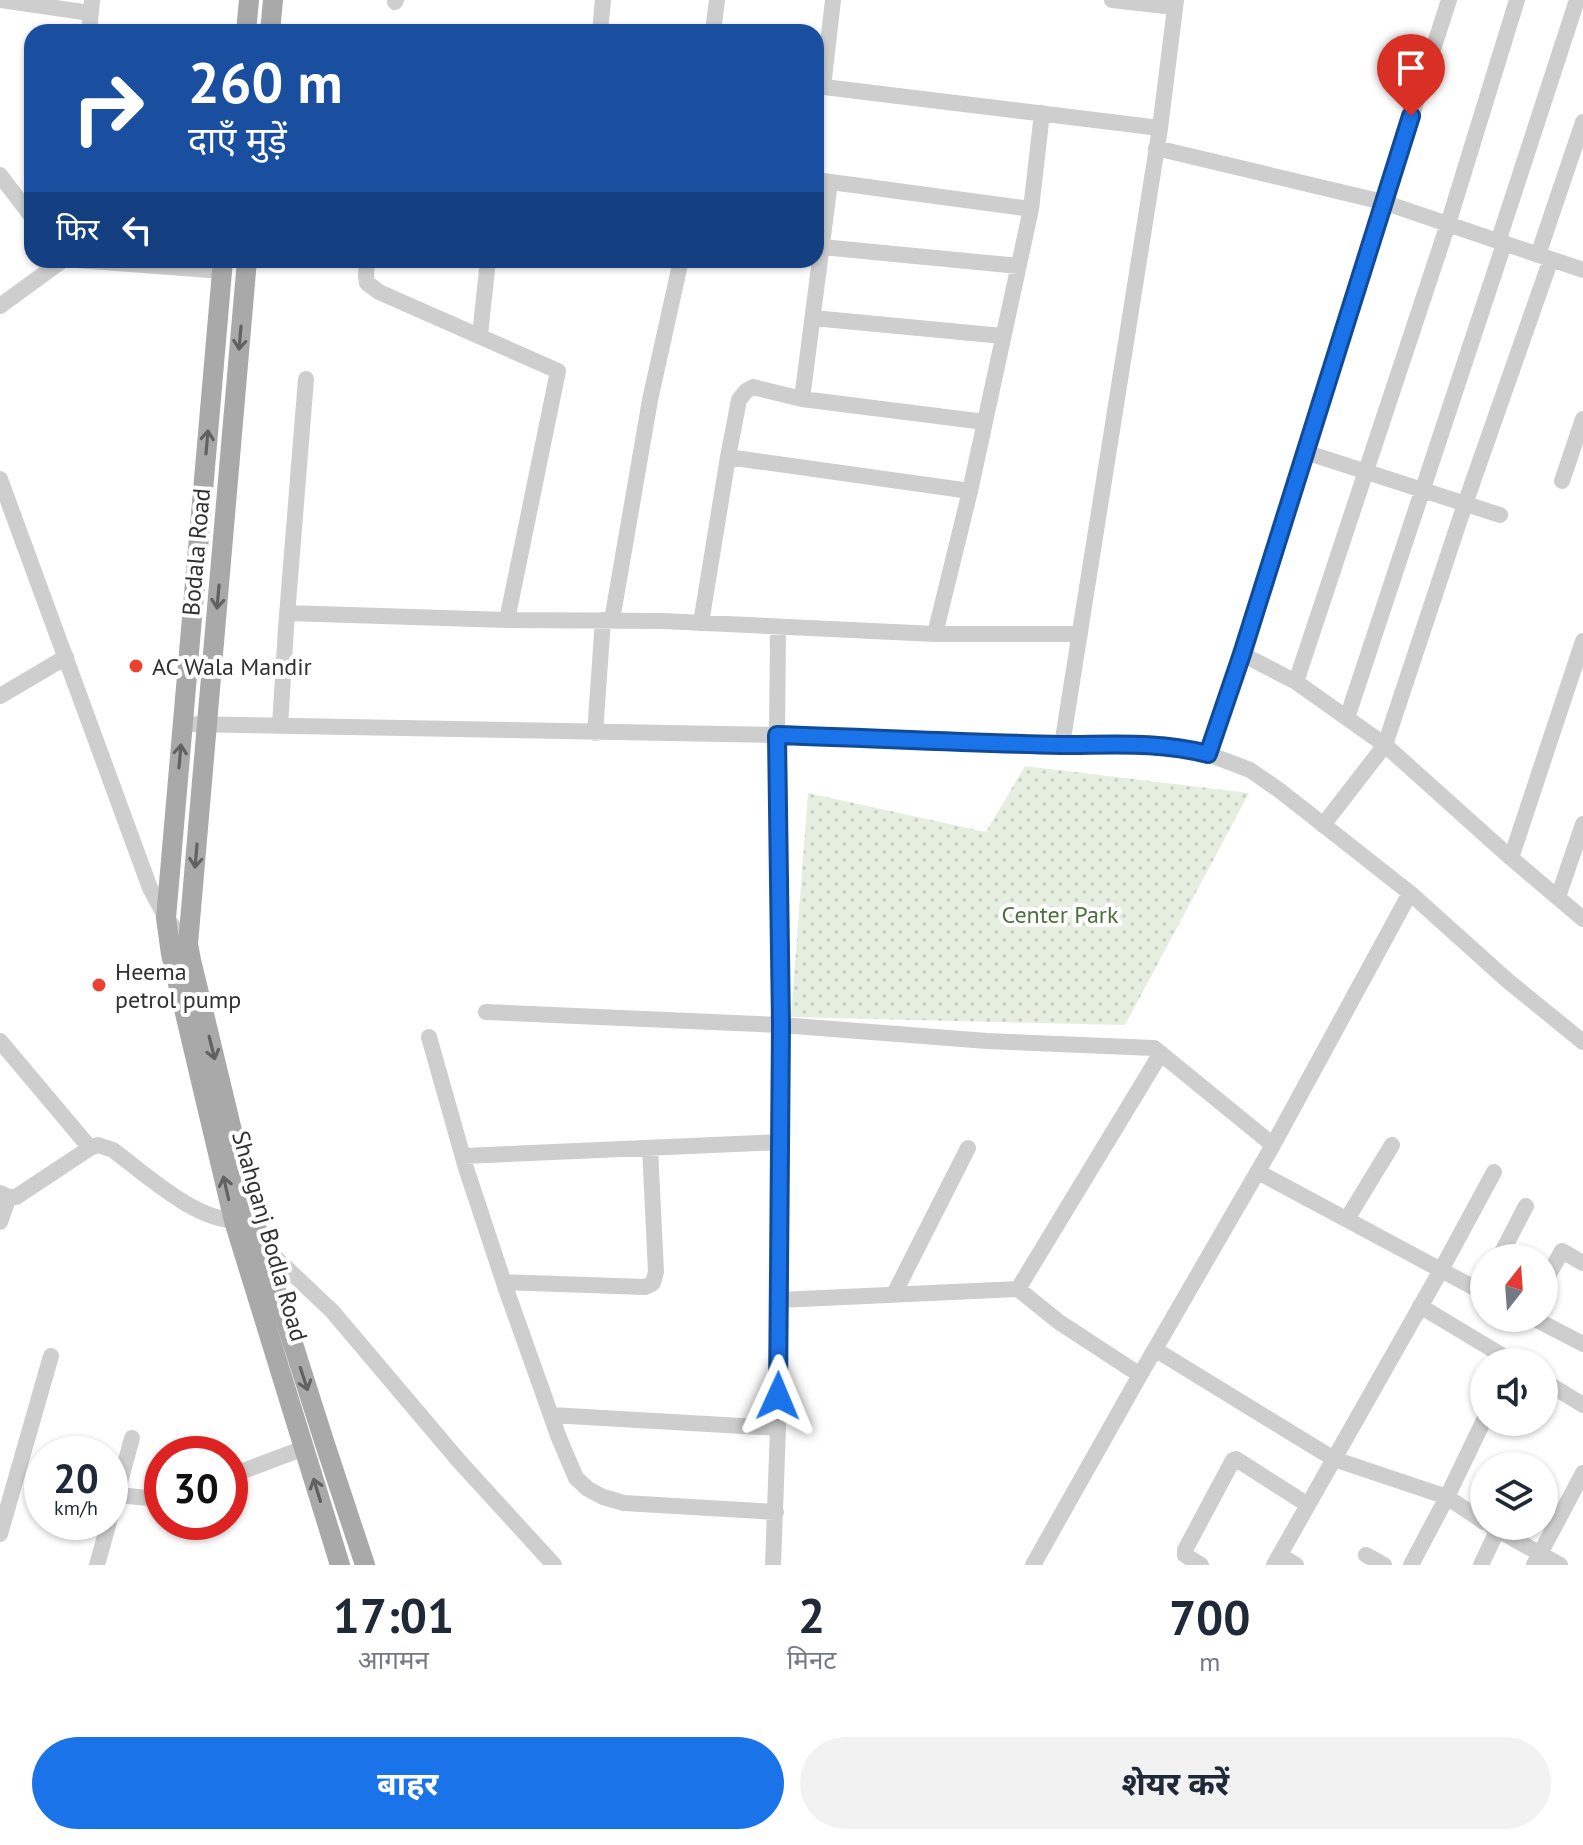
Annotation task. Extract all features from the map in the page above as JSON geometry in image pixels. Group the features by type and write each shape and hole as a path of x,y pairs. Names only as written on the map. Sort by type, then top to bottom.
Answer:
{"main road":[{"path":"247,24 249,0"},
{"path":"271,24 273,0"},
{"name":"Bodala Road","path":"166,918 222,268"},
{"name":"Bodala Road","path":"188,944 246,268"},
{"name":"Shahganj Bodla Road","path":"166,918 171,954 304,1448 340,1565"},
{"name":"Shahganj Bodla Road","path":"188,944 243,1219 260,1243 365,1565"}],"street":[{"path":"0,0 91,7"},
{"path":"601,24 603,0"},
{"path":"714,24 717,0"},
{"path":"824,55 833,0"},
{"path":"1062,745 1160,128 1175,4 1112,0"},
{"path":"1208,754 1449,0"},
{"path":"1296,682 1448,224 1517,0"},
{"path":"1347,718 1577,0"},
{"path":"824,87 1160,128"},
{"path":"935,634 970,491 1031,209 1042,113"},
{"path":"1323,825 1385,745 1545,257 1583,122"},
{"path":"1156,148 1383,202 1583,270"},
{"path":"0,175 24,206"},
{"path":"824,181 1031,209"},
{"path":"824,247 1019,266"},
{"path":"0,306 52,268"},
{"path":"366,268 367,283 372,288 556,369 559,374 507,620"},
{"path":"480,335 487,268"},
{"path":"595,733 608,620 650,400 679,268"},
{"path":"802,399 819,268"},
{"path":"813,318 1003,336"},
{"path":"280,726 306,379"},
{"path":"701,623 739,400 746,391 753,387 802,399 985,422"},
{"path":"1562,481 1583,419"},
{"path":"1305,452 1500,515"},
{"path":"728,457 970,491"},
{"path":"0,479 150,888 166,918 188,944"},
{"path":"287,613 701,623 935,634 1080,634"},
{"path":"773,1565 778,1428 781,1025 778,627"},
{"path":"1511,858 1583,641"},
{"path":"1242,654 1296,682 1385,745 1583,919"},
{"path":"0,696 66,657"},
{"path":"183,724 777,735 1062,745 1141,743 1185,748 1250,770 1410,893 1508,981 1581,1036"},
{"path":"1558,897 1583,824"},
{"path":"1033,1565 1258,1172 1410,893"},
{"path":"486,1012 781,1025 987,1041 1154,1048 1273,1145"},
{"path":"429,1037 504,1282 576,1478 603,1497 624,1503 776,1512"},
{"path":"0,1041 90,1148"},
{"path":"1018,1289 1161,1053"},
{"path":"463,1156 780,1142"},
{"path":"0,1222 4,1195 16,1197 98,1145 113,1150 194,1209 243,1219"},
{"path":"1347,1219 1392,1145"},
{"path":"504,1282 645,1287 653,1283 656,1272 650,1148"},
{"path":"894,1294 968,1148"},
{"path":"1258,1172 1470,1284"},
{"path":"1296,1565 1277,1560 1494,1172"},
{"path":"1506,1244 1526,1206"},
{"path":"260,1243 332,1311 459,1461 554,1565"},
{"path":"1558,1258 1562,1251 1583,1263"},
{"path":"779,1300 1018,1289 1059,1322 1140,1375"},
{"path":"1420,1306 1489,1348"},
{"path":"1558,1328 1581,1338"},
{"path":"1156,1350 1334,1459 1447,1497 1470,1512"},
{"path":"0,1534 51,1356"},
{"path":"1558,1390 1583,1405"},
{"path":"551,1415 778,1428"},
{"path":"1411,1565 1476,1436"},
{"path":"128,1453 132,1438"},
{"path":"248,1469 304,1448"},
{"path":"1201,1565 1185,1555 1185,1550 1233,1460 1236,1459 1308,1505"},
{"path":"1537,1560 1583,1473"},
{"path":"97,1565 104,1540"},
{"path":"1481,1565 1487,1540"},
{"path":"1510,1540 1537,1560 1560,1565"},
{"path":"1366,1555 1384,1565"}],"green space":[{"name":"Center Park","path":"1025,766 1249,793 1125,1025 791,1017 808,793 986,832"}],"place":[{"name":"AC Wala Mandir","path":"136,666"},
{"name":"Heema petrol pump","path":"99,985"}],"route":[{"path":"778,1396 781,1025 777,735 1062,745 1141,743 1208,754 1411,116"}]}
